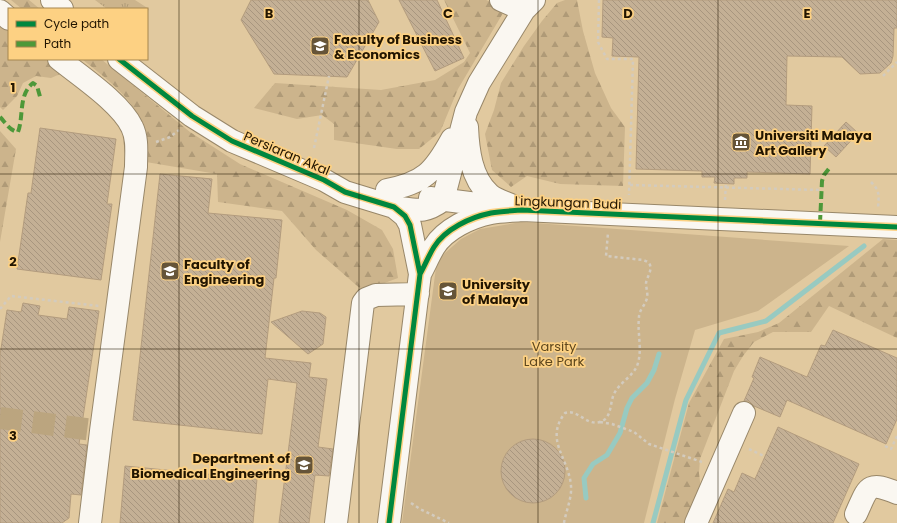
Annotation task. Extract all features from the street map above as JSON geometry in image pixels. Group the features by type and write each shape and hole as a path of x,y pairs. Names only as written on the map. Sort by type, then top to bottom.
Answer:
{"street":[{"path":"52,0 61,8"},
{"path":"336,523 363,303 366,298 419,284 410,225 405,216 391,199 404,187 429,173 440,161 466,112 479,82 529,5 501,0"},
{"path":"0,11 8,18"},
{"path":"60,60 113,103 132,126 136,142 136,167 90,523"},
{"name":"Persiaran Akal","path":"120,60 192,116 232,141 324,180 351,182 391,199 443,200"},
{"path":"443,200 466,112"},
{"path":"466,112 467,146 477,180 489,195 522,210"},
{"name":"Lingkungan Budi","path":"443,200 522,210 897,227"},
{"name":"Lingkungan Budi","path":"389,523 419,284 434,246 445,234 480,217 490,213 522,210"},
{"path":"696,523 744,413"},
{"path":"856,514 866,492 873,487 883,487 897,493"}],"path":[{"path":"599,0 598,42 601,48 607,58 633,59 630,199"},
{"path":"883,76 897,62"},
{"path":"314,148 329,76"},
{"path":"136,149 170,137 182,128"},
{"path":"871,182 879,192 878,202"},
{"path":"724,203 726,183"},
{"path":"630,185 821,190"},
{"path":"598,422 607,417 614,394 637,366 640,346 639,317 647,299 646,284 650,271 650,265 648,262 643,260 606,256 607,244"},
{"path":"0,309 11,296 117,308"},
{"path":"564,523 571,492 571,485 567,468 556,441 559,423 565,413 570,411 574,412 583,419 592,422 619,427 634,432 649,444 682,455"},
{"path":"885,446 891,449 897,437"},
{"path":"410,503 420,510 449,523"}],"green space":[{"path":"11,0 29,0 39,8 21,8"},
{"path":"95,0 135,0 147,8 106,8"},
{"path":"444,0 486,0 506,8 458,89 440,132 419,149 397,149 334,140 334,124 322,115 297,119 254,108 275,83 381,90 435,80 464,62 470,53"},
{"path":"565,0 577,0 583,31 595,73 611,108 625,127 623,186 560,184 527,176 511,187 492,170 485,134 494,110 501,83 524,46 542,21 557,3"},
{"path":"0,19 8,25 8,60 52,60 67,71 51,78 36,76 23,83 17,96 3,110 0,107"},
{"path":"83,60 102,60 190,132 240,164 347,210 382,230 393,249 398,278 363,291 316,250 282,211 218,202 217,174 146,162 145,134 141,122 129,101 111,83"},
{"path":"0,131 16,149 0,242"},
{"name":"Varsity Lake Park","path":"521,222 849,246 758,311 695,330 675,399 644,523 402,523 437,260 461,239 480,229"},
{"path":"883,239 897,240 897,338 829,306 811,332 773,332 754,342 734,371 700,459 699,473 701,490 684,523 657,523 689,403 724,339 758,332 779,323"}],"building":[{"path":"251,0 368,0 379,22 347,77 274,74 241,20"},
{"path":"399,0 437,0 464,58 435,71"},
{"path":"603,0 897,0 897,28 894,28 893,56 891,63 880,73 860,74 842,57 787,56 786,105 812,106 810,174 747,172 747,178 734,178 734,184 714,183 715,177 702,177 702,171 636,169 639,57 612,56 613,38 602,37"},
{"path":"846,122 858,133 836,157 824,146"},
{"path":"40,128 116,139 107,204 112,204 101,280 17,269 28,193 31,193"},
{"path":"160,174 212,179 208,213 282,220 265,358 311,363 309,377 327,379 318,447 333,449 329,476 315,475 309,523 279,523 297,383 268,379 262,434 133,420"},
{"path":"23,303 40,306 38,315 67,319 69,307 99,311 79,444 87,445 81,495 71,494 69,518 62,523 0,523 0,355 7,310 21,312"},
{"path":"302,311 320,313 326,317 323,344 308,354 271,322"},
{"path":"833,330 897,358 897,419 886,444 787,400 780,417 754,406 749,401 744,401 754,378 752,377 760,357 807,377 821,345 825,346"},
{"path":"778,427 859,464 833,523 713,523 728,489 734,492 742,473 755,479"},
{"path":"533,439 551,445 559,453 565,471 559,489 551,497 533,503 515,497 507,489 501,471 507,453 515,445"},
{"path":"125,466 257,479 253,523 120,523"}],"waterway":[{"path":"653,523 686,400 719,333 766,321 864,246"},
{"path":"586,498 584,478 593,464 607,455 620,433 627,408 632,398 647,383 654,370 659,354"}],"tunnel":[{"path":"0,418 101,431"}],"marked path":[{"path":"0,117 10,128 18,132 25,93 33,83 37,86 41,100"},
{"path":"820,223 822,181 824,175 831,166"}],"cycle path":[{"path":"120,60 192,116 232,141 324,180 345,192 394,207 405,216 410,225 420,274"},
{"path":"389,523 420,274 432,250 452,229 475,217 503,211 522,210 897,227"}],"place":[{"name":"Faculty of Business & Economics","path":"320,46"},
{"name":"Universiti Malaya Art Gallery","path":"741,142"},
{"name":"Faculty of Engineering","path":"170,271"},
{"name":"University of Malaya","path":"448,291"},
{"name":"Department of Biomedical Engineering","path":"304,465"}]}
